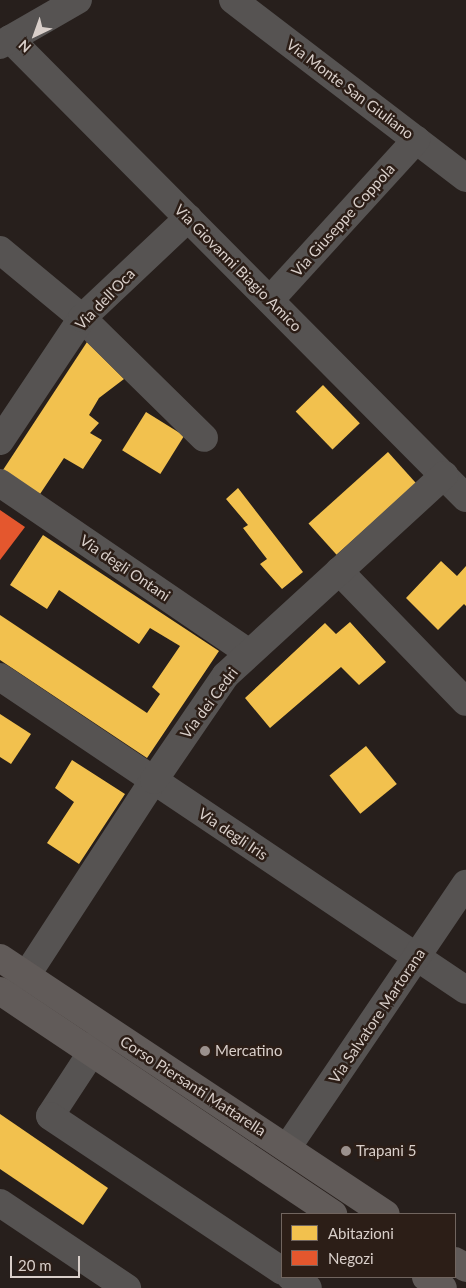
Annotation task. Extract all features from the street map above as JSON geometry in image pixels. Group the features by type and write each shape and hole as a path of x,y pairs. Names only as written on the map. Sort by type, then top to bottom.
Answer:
{"main road":[{"name":"Corso Piersanti Mattarella","path":"0,958 384,1213"},
{"name":"Corso Piersanti Mattarella","path":"0,990 332,1213"},
{"path":"428,1278 443,1288"}],"street":[{"path":"5,42 78,0"},
{"name":"Via Monte San Giuliano","path":"233,0 466,178"},
{"name":"Via Giovanni Biagio Amico","path":"5,42 188,218 466,498"},
{"name":"Via Giuseppe Coppola","path":"270,300 416,140"},
{"name":"Via dell'Oca","path":"0,441 82,318 188,218"},
{"path":"0,250 82,318 204,438"},
{"name":"Via dei Cedri","path":"26,976 154,780 226,675 444,475"},
{"name":"Via degli Ontani","path":"0,483 249,654"},
{"path":"339,571 464,697"},
{"name":"Via degli Iris","path":"0,677 466,990"},
{"name":"Via Salvatore Martorana","path":"287,1148 466,884"},
{"path":"107,1029 50,1116 281,1270"},
{"path":"0,1203 127,1288"},
{"path":"293,1278 308,1288"}],"building: Abitazioni":[{"path":"87,342 124,379 99,398 89,415 99,423 90,433 102,440 83,469 64,458 40,494 3,470"},
{"path":"323,385 360,423 332,450 296,411"},
{"path":"146,412 184,436 160,474 122,450"},
{"path":"388,452 416,483 337,555 308,524"},
{"path":"238,488 303,572 282,589 260,564 267,559 243,528 248,525 226,499"},
{"path":"43,535 219,651 147,758 0,660 0,615 147,713 160,694 152,687 180,646 150,628 139,644 59,590 47,609 10,585"},
{"path":"441,561 457,576 466,566 466,606 464,604 438,630 406,598"},
{"path":"350,622 386,662 359,685 341,667 270,728 245,698 325,623 336,634"},
{"path":"0,714 31,734 11,764 0,757"},
{"path":"366,746 397,784 360,814 329,776"},
{"path":"72,760 125,794 79,864 47,843 74,802 55,788"},
{"path":"0,1114 108,1188 83,1225 0,1169"}],"building: Negozi":[{"path":"0,510 25,527 0,560"}],"place":[{"name":"Mercatino","path":"205,1051"},
{"name":"Trapani 5","path":"346,1151"}]}
